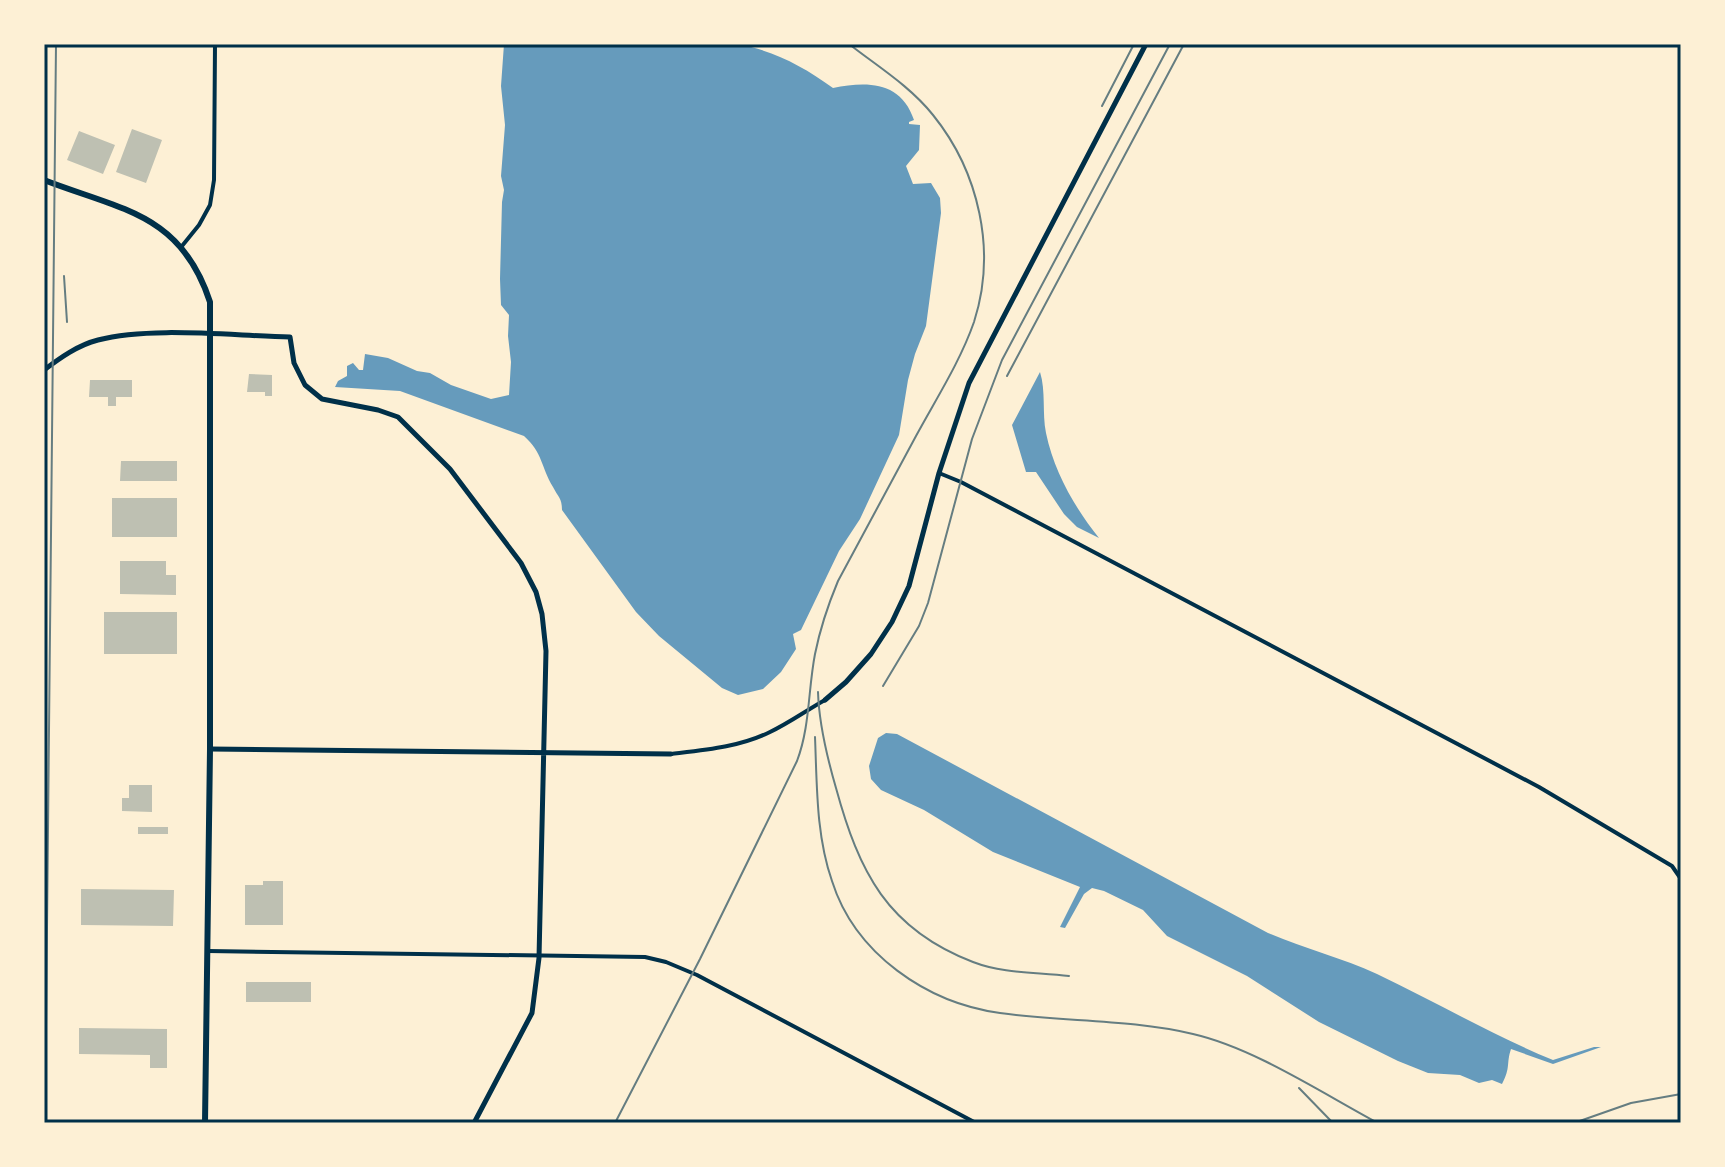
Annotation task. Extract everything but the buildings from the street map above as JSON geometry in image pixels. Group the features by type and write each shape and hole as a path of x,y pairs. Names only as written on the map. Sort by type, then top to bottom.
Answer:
{"highway":[{"path":"44,180 139,214 160,226 182,246 201,274 210,302 210,749 205,1123"}],"street":[{"path":"182,246 210,205 214,180 215,44"},
{"path":"210,749 671,754 712,750 747,741 770,732 825,700 871,654 892,622 909,586 939,473 969,383 1146,44"},
{"path":"44,370 79,346 118,336 167,333 290,337 294,363 305,385 322,399 398,417 450,469 521,563 536,592 546,651 539,958 532,1013 474,1123"},
{"path":"939,473 1539,787 1672,866 1681,879"},
{"path":"208,951 539,958 645,957 697,975 976,1123"}],"water":[{"path":"504,44 738,44 788,60 833,88 870,85 892,91 908,107 914,120 909,124 920,125 919,150 906,166 913,184 931,183 940,198 941,213 926,326 908,380 899,435 860,519 839,551 801,630 793,634 796,649 781,672 763,689 738,695 722,688 659,636 636,612 562,510 538,454 524,436 400,391 335,387 347,376 347,366 353,363 363,370 365,354 388,358 417,371 430,373 451,385 491,399 509,395 509,315 501,305 500,279 504,190 501,176 505,125 501,86"},
{"path":"1040,372 1046,433 1054,462 1074,502 1099,538 1077,527 1064,514 1036,472 1026,472 1012,425"},
{"path":"886,733 897,734 1268,933 1377,974 1530,1050 1553,1060 1601,1047 1553,1064 1511,1049 1502,1084 1492,1080 1479,1083 1460,1075 1428,1073 1319,1022 1247,976 1167,936 1143,910 1104,891 1092,888 1084,894 1065,928 1060,927 1080,887 993,852 924,810 881,790 871,779 869,766 878,738"}],"railway":[{"path":"45,1123 56,44"},
{"path":"615,1123 797,761 804,735 817,645 834,590 955,366 974,322 981,295 983,240 979,213 962,161 949,137 924,105 849,44"},
{"path":"1102,106 1134,44"},
{"path":"883,686 919,626 928,603 972,439 1002,360 1170,44"},
{"path":"1007,376 1184,44"},
{"path":"64,276 67,322"},
{"path":"818,692 824,741 855,846 881,894 898,915 919,933 973,962 1009,971 1069,976"},
{"path":"815,737 820,828 832,881 858,931 897,971 946,998 1000,1013 1169,1029 1216,1041 1287,1072 1378,1123"},
{"path":"1299,1088 1333,1123"},
{"path":"1574,1123 1631,1103 1681,1094"}]}
